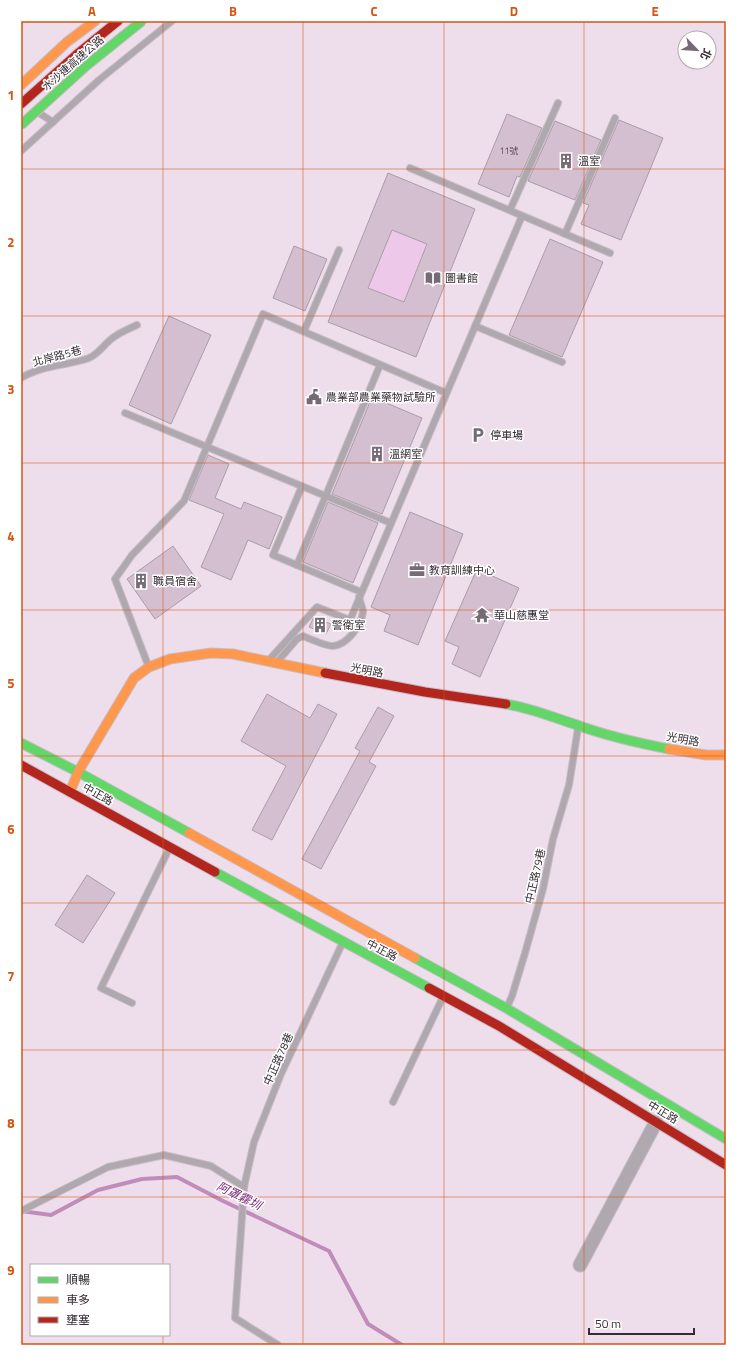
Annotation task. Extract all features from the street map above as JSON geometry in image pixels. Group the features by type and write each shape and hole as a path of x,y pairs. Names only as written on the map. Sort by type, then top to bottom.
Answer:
{"main road":[{"name":"水沙連高速公路","path":"21,85 68,42 95,21"},
{"path":"22,102 118,21"},
{"name":"水沙連高速公路","path":"21,125 86,66 142,21"},
{"name":"光明路","path":"70,792 78,772 134,678 149,667 170,659 211,653 233,654 418,691 525,707 578,726 635,743 706,755 726,755"},
{"name":"中正路","path":"21,743 78,772 502,1017 726,1140"},
{"name":"中正路","path":"21,765 343,942 444,995 502,1017 656,1122 726,1165"}],"street":[{"path":"580,1264 656,1122"}],"lane":[{"path":"21,151 99,80 172,21"},
{"path":"22,102 52,122"},
{"path":"510,210 558,103"},
{"path":"566,234 615,118"},
{"path":"410,168 610,253"},
{"path":"271,662 317,606 350,620 522,216"},
{"path":"304,331 339,250"},
{"path":"149,667 114,579 132,555 184,501 263,314 446,393"},
{"name":"北岸路5巷","path":"21,378 27,374 43,369 89,358 98,353 104,345 120,333 137,325"},
{"path":"475,326 562,362"},
{"path":"297,565 380,365"},
{"path":"125,412 391,523"},
{"path":"302,486 273,555 360,595"},
{"path":"271,662 297,639 303,636 332,646 344,641 356,628 363,612 360,595"},
{"name":"中正路79巷","path":"502,1017 512,996 543,889 553,839 569,785 578,726"},
{"path":"132,1003 101,988 170,847"},
{"name":"中正路78巷","path":"278,1345 235,1318 244,1187 254,1142 279,1081 343,942"},
{"path":"393,1102 444,995"},
{"path":"21,1211 108,1167 164,1155 211,1166 244,1187"}],"shaded area":[{"path":"392,230 427,244 404,302 368,288"}],"building":[{"path":"507,114 542,128 520,177 517,176 509,197 478,184"},
{"path":"619,120 663,138 621,240 581,224 589,205 583,203"},
{"name":"溫室","path":"555,121 601,140 575,200 528,181"},
{"path":"388,173 475,209 416,357 328,322","holes":["392,230 427,244 404,302 368,288"]},
{"path":"550,239 603,262 562,357 509,335"},
{"path":"294,246 327,259 305,311 273,298"},
{"path":"169,316 211,335 171,424 129,405"},
{"name":"溫網室","path":"372,397 422,418 382,514 332,494"},
{"path":"208,455 229,464 215,498 241,509 244,502 282,517 269,549 248,540 231,580 201,567 224,514 189,500"},
{"path":"328,502 378,523 353,583 303,562"},
{"name":"教育訓練中心","path":"410,512 463,534 418,645 384,631 390,615 371,607"},
{"name":"職員宿舍","path":"173,546 201,586 155,619 127,579"},
{"name":"華山慈惠堂","path":"477,569 519,588 480,677 452,664 459,647 445,641"},
{"name":"警衛室","path":"314,617 331,624 326,634 309,627"},
{"path":"267,694 310,718 318,704 337,714 272,840 252,830 286,766 241,741"},
{"path":"378,707 394,716 369,762 376,766 321,869 302,859 360,751 355,748"},
{"path":"87,875 115,893 83,943 55,925"}],"waterway":[{"name":"阿罩霧圳","path":"21,1211 51,1215 98,1190 142,1179 177,1177 223,1201 329,1251 368,1324 402,1345"}],"traffic: fast":[{"path":"21,125 86,66 142,21"},
{"path":"506,704 533,710 611,736 669,749"},
{"path":"21,743 78,772 189,833"},
{"path":"215,872 429,988"},
{"path":"415,958 506,1008 726,1139"}],"traffic: slow":[{"path":"21,85 67,42 95,21"},
{"path":"70,792 78,772 134,678 149,667 170,659 211,653 233,654 325,673"},
{"path":"669,749 706,755 726,755"},
{"path":"189,833 415,958"}],"traffic: jam":[{"path":"21,104 76,55 118,21"},
{"path":"325,673 425,692 506,704"},
{"path":"21,765 215,872"},
{"path":"429,988 499,1026 726,1165"}],"place":[{"name":"溫室","path":"566,161"},
{"name":"圖書館","path":"433,278"},
{"name":"農業部農業藥物試驗所","path":"314,397"},
{"name":"停車場","path":"478,435"},
{"name":"溫網室","path":"377,454"},
{"name":"教育訓練中心","path":"417,570"},
{"name":"職員宿舍","path":"141,581"},
{"name":"華山慈惠堂","path":"482,615"},
{"name":"警衛室","path":"320,625"}]}
